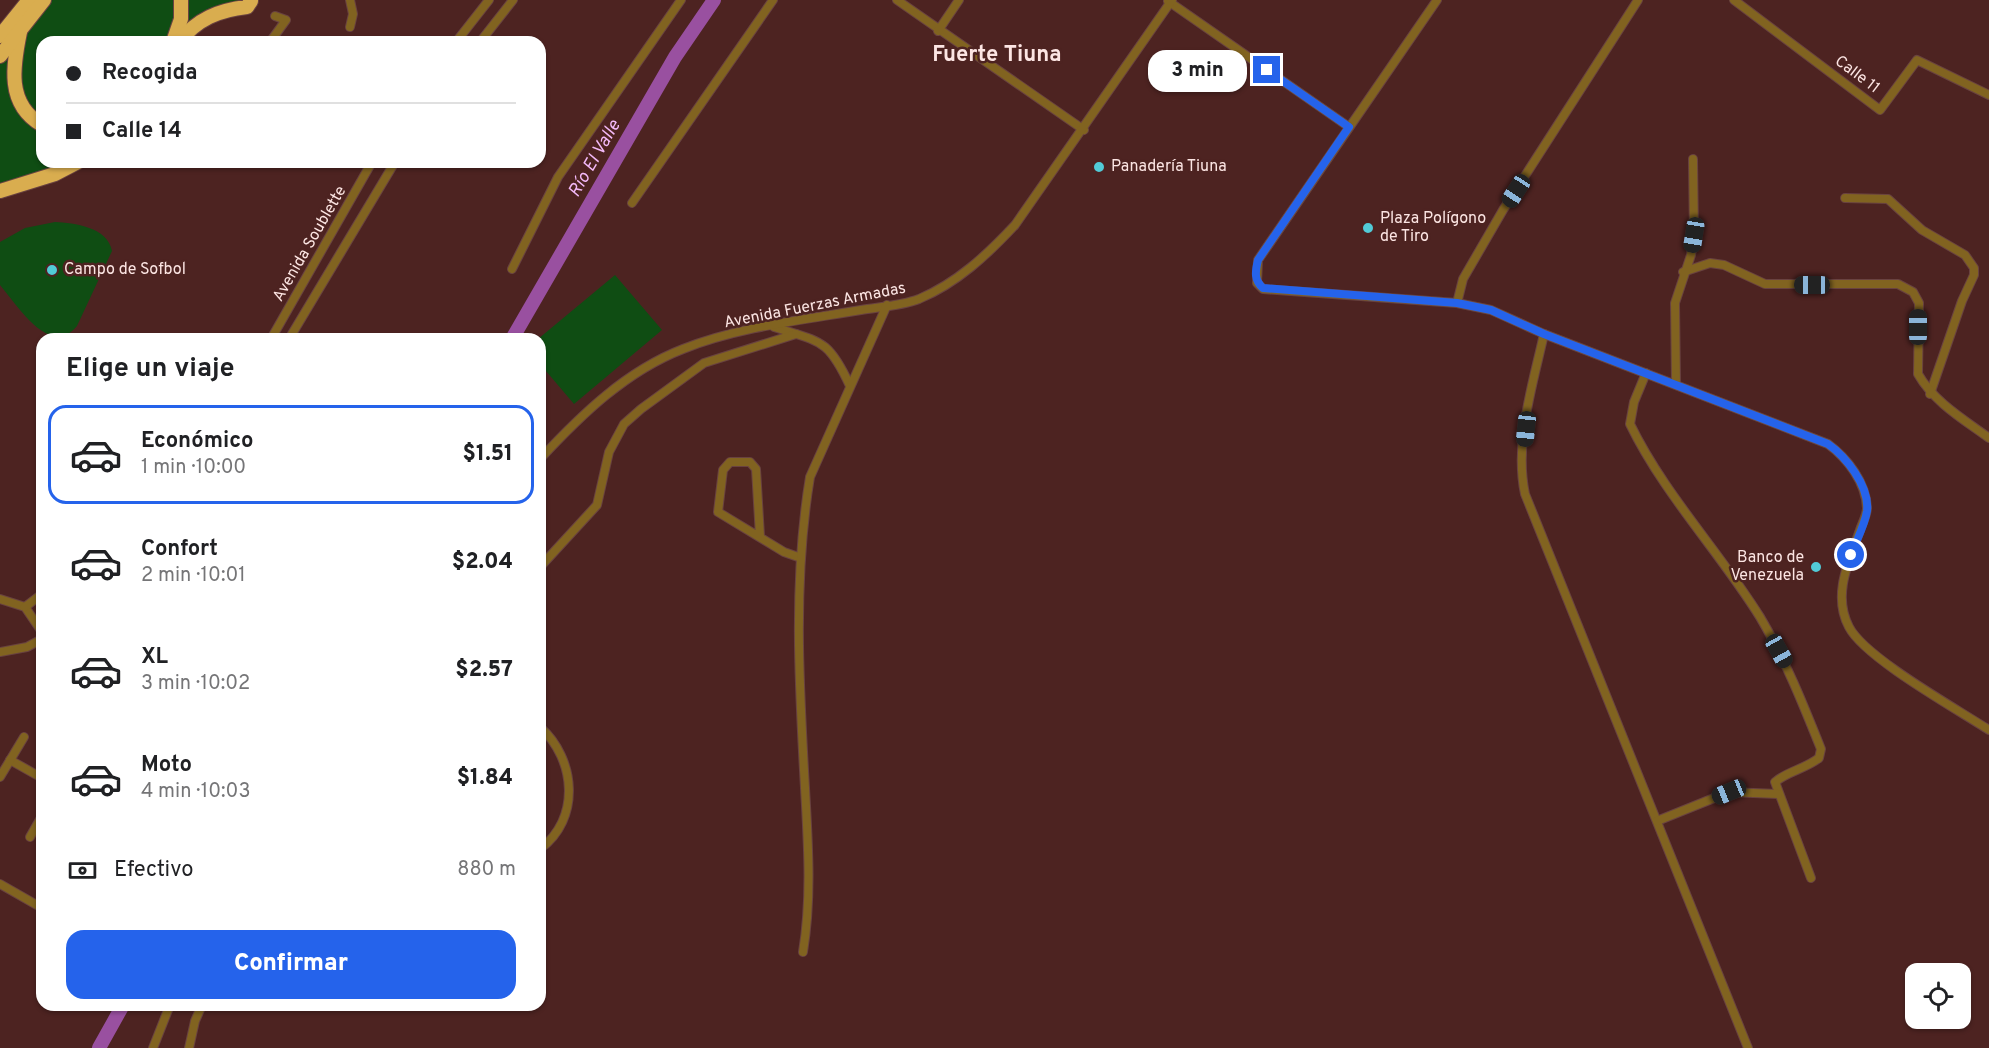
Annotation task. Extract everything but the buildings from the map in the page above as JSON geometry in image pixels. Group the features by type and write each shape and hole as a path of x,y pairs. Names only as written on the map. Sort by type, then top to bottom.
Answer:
{"highway":[{"path":"0,25 29,0"},
{"path":"0,36 29,0"},
{"path":"0,56 44,0"},
{"path":"175,36 181,19 182,0"},
{"path":"185,36 192,27 208,16 249,4"},
{"path":"20,32 13,66 14,85 18,100 28,114 36,120"},
{"path":"0,190 55,174 66,168"}],"street":[{"path":"350,0 353,14 350,27"},
{"path":"461,36 489,0"},
{"path":"485,36 513,0"},
{"path":"512,269 558,177 681,0"},
{"path":"632,202 773,0"},
{"path":"897,0 938,31 1083,130"},
{"path":"938,31 959,0"},
{"path":"1437,0 1258,260 1255,276 1257,283 1263,288 1457,303 1491,310 1544,334 1828,444 1842,454 1861,486 1867,509 1843,575 1841,596 1849,629 1880,659 1989,730"},
{"path":"1457,303 1463,279 1503,210 1638,0"},
{"name":"Calle 11","path":"1734,0 1880,110 1917,60 1989,95"},
{"path":"1170,1 1349,127"},
{"name":"Avenida Fuerzas Armadas","path":"546,453 579,417 632,375 683,349 772,326 916,300 941,287 987,254 1015,225 1083,130 1170,1"},
{"path":"274,36 286,20 275,16"},
{"path":"1676,384 1675,303 1683,272 1691,255 1694,235 1693,159"},
{"name":"Avenida Soublette","path":"274,333 369,168"},
{"path":"293,333 391,168"},
{"path":"1845,198 1888,199 1922,230 1965,255 1974,268 1974,276 1962,302 1930,394"},
{"path":"1683,272 1710,263 1724,265 1765,284 1898,284 1913,292 1918,303 1918,374 1930,394 1989,438"},
{"path":"803,952 809,883 798,635 801,558 810,477 887,305"},
{"path":"772,326 820,340 839,363 850,386"},
{"path":"546,560 597,505 609,452 624,424 704,363 796,334"},
{"path":"1544,334 1528,407 1521,474 1525,494 1748,1048"},
{"path":"1646,373 1634,402 1630,424 1681,509 1759,616 1789,669 1821,749 1819,758 1814,762 1783,775 1775,782 1811,878"},
{"path":"760,536 756,469 750,462 730,462 723,470 718,512 784,552 801,558"},
{"path":"0,599 25,607 36,623"},
{"path":"25,607 36,599"},
{"path":"0,652 27,647 36,642"},
{"path":"546,734 562,754 567,766 569,786 562,820 554,835 546,843"},
{"path":"0,777 24,737"},
{"path":"10,760 36,775"},
{"path":"1657,821 1729,792 1778,794"},
{"path":"30,837 36,826"},
{"path":"0,884 36,905"},
{"path":"153,1048 168,1011"},
{"path":"189,1048 199,1011"}],"green space":[{"path":"44,0 251,0 230,10 189,36 36,36 36,168 62,168 0,191 0,56"},
{"name":"Campo de Sofbol","path":"55,222 80,225 104,236 109,243 112,251 77,326 69,333 45,333 25,315 0,285 0,242 25,228"},
{"path":"615,275 662,330 574,404 546,371 545,333"}],"waterway":[{"name":"Río El Valle","path":"515,333 675,57 714,0"},
{"name":"Río El Valle","path":"99,1048 120,1011"}],"place":[{"name":"Panadería Tiuna","path":"1099,167"},
{"name":"Plaza Polígono de Tiro","path":"1368,228"},
{"name":"Campo de Sofbol","path":"52,270"},
{"name":"Banco de Venezuela","path":"1816,567"}],"district":[{"name":"Fuerte Tiuna","path":"997,55"}],"route":[{"path":"1267,70 1349,127 1258,260 1255,276 1257,283 1263,288 1457,303 1491,310 1544,334 1828,444 1842,454 1851,465 1861,486 1867,509 1851,555"}]}
